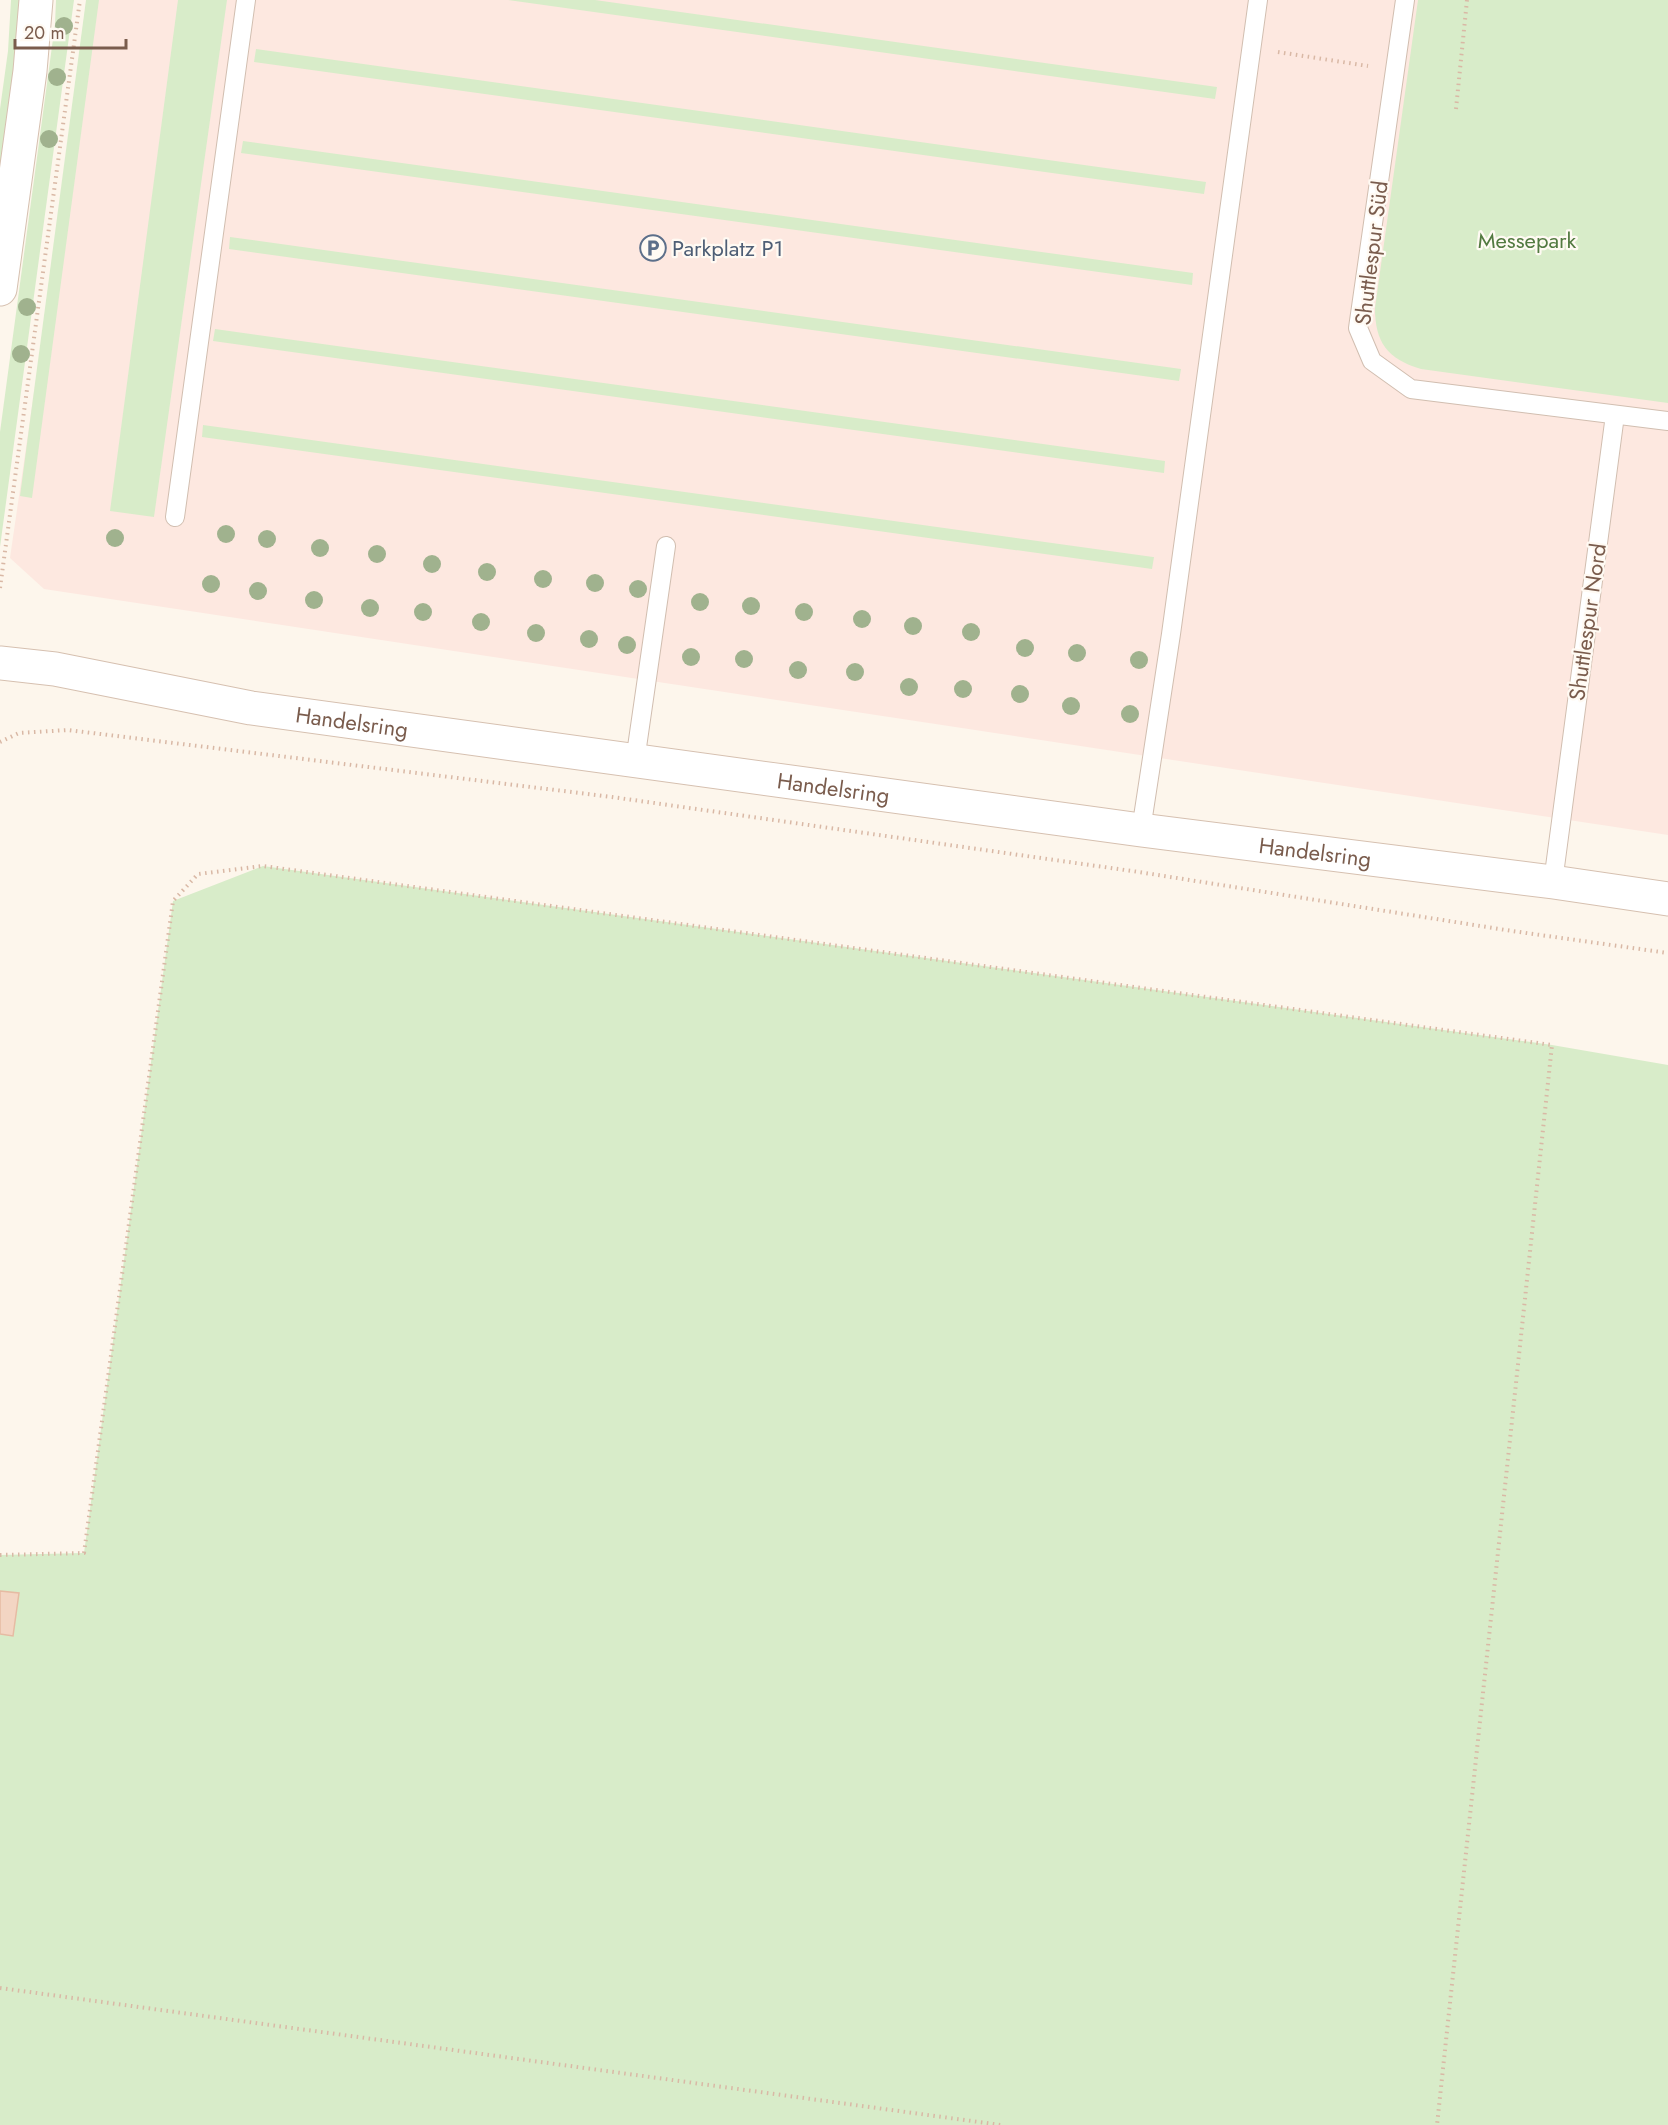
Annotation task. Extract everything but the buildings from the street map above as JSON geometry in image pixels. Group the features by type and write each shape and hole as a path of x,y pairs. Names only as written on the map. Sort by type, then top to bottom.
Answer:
{"main road":[{"path":"0,289 30,71 36,0"},
{"name":"Handelsring","path":"0,663 55,669 251,708 1141,830 1553,882 1668,899"}],"lane":[{"path":"175,517 246,0"},
{"path":"1141,830 1173,617 1257,0"},
{"name":"Shuttlespur Süd","path":"1405,0 1358,328 1372,361 1410,389 1615,415"},
{"path":"1615,415 1668,421"},
{"name":"Shuttlespur Nord","path":"1553,882 1615,415"},
{"path":"635,761 666,546"}],"path":[{"path":"0,588 80,0"},
{"path":"1456,109 1467,0"},
{"path":"1251,48 1396,70"},
{"path":"0,742 19,733 68,730 588,794 1139,872 1512,931 1668,952"},
{"path":"0,1555 84,1553 173,901 198,874 263,866 1552,1045 1437,2125"},
{"path":"0,1988 1001,2125"}],"shaded area":[{"path":"91,0 1668,0 1668,835 44,589 10,558"}],"green space":[{"path":"11,0 20,0 18,57 0,186 0,109 8,51"},
{"path":"56,0 74,0 0,547 0,432 55,24"},
{"path":"86,0 99,0 32,498 20,496"},
{"path":"178,0 227,0 154,517 110,511"},
{"path":"508,0 595,0 1217,87 1215,99"},
{"name":"Messepark","path":"1418,0 1668,0 1668,403 1421,369 1399,360 1385,348 1377,330 1375,308"},
{"path":"256,49 1206,182 1204,194 254,62"},
{"path":"243,141 1193,273 1192,285 241,153"},
{"path":"230,237 1181,369 1179,381 229,249"},
{"path":"215,329 1165,461 1164,473 213,341"},
{"path":"203,425 1154,557 1152,569 202,437"},
{"path":"263,866 1552,1045 1668,1065 1668,2125 0,2125 0,1555 84,1553 173,901"}],"place":[{"name":"Parkplatz P1","path":"653,248"}]}
